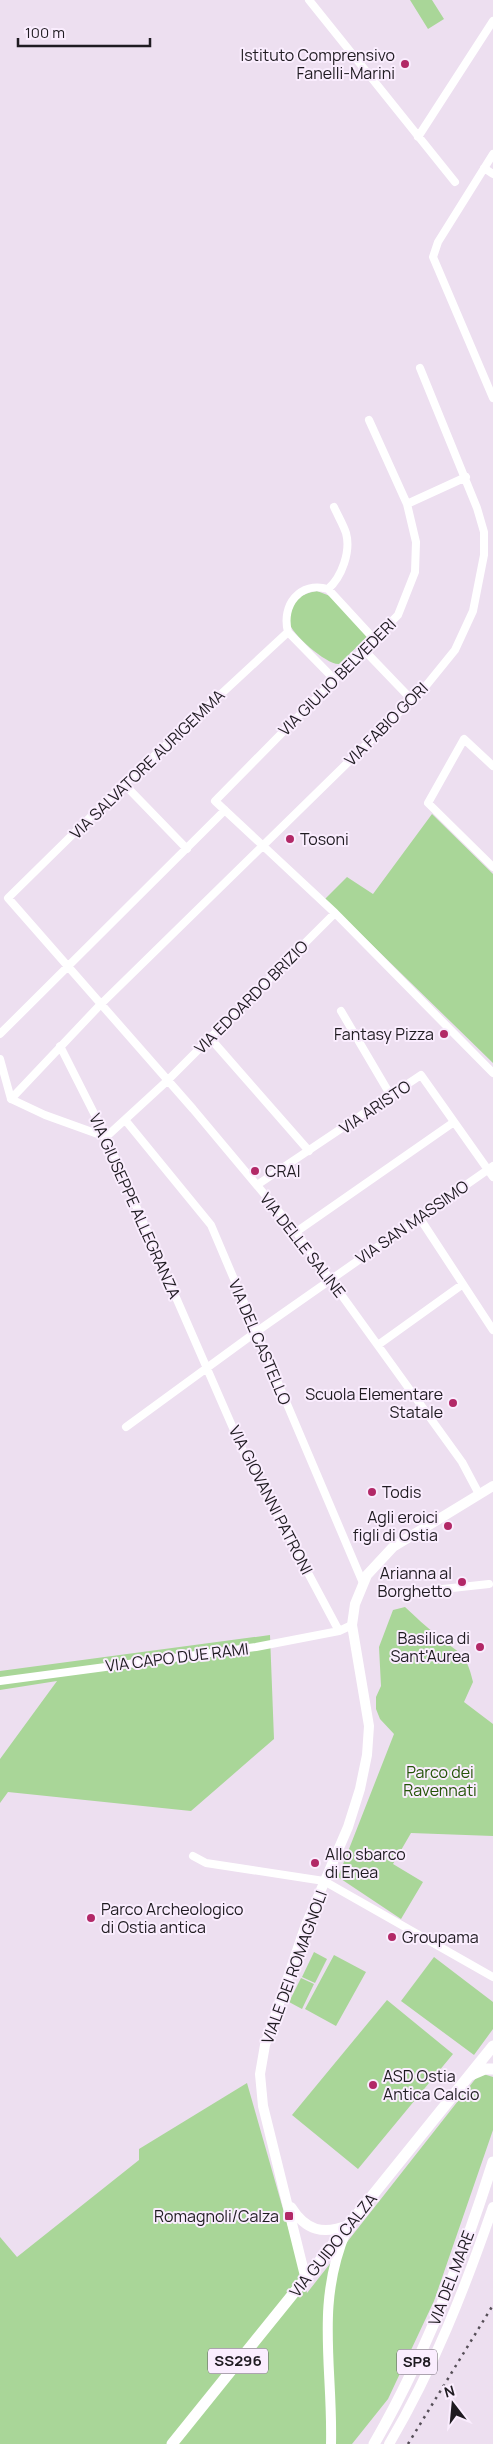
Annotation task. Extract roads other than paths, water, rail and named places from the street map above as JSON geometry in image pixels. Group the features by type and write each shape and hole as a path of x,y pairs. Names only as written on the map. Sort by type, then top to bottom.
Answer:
{"main road":[{"name":"VIALE DEI ROMAGNOLI","path":"306,2280 263,2106 261,2067 265,2045 305,1927 351,1819 360,1789 368,1748 367,1709 352,1625 355,1604 363,1582 378,1561 396,1545 493,1486"},
{"name":"VIA GUIDO CALZA","path":"172,2444 493,2046"},
{"path":"470,2076 485,2069 493,2069"},
{"name":"VIA DEL MARE","path":"374,2444 424,2347 454,2278 493,2162"},
{"path":"288,2202 298,2217 312,2229 328,2231 349,2225"},
{"path":"389,2444 444,2332 471,2270 493,2207"},
{"path":"332,2444 327,2299 335,2259 349,2225"}],"street":[{"path":"309,0 455,182"},
{"path":"418,137 493,21"},
{"path":"493,154 433,253 434,260 493,398"},
{"path":"484,168 493,174"},
{"name":"VIA FABIO GORI","path":"11,1099 100,1005 412,700 455,650 472,611 484,555 484,532 466,477 420,368"},
{"name":"VIA GIULIO BELVEDERI","path":"225,810 215,800 398,615 415,572 416,542 406,504 369,420"},
{"path":"406,504 466,477"},
{"path":"328,589 342,566 348,545 345,530 334,507"},
{"path":"484,532 493,530"},
{"path":"334,679 288,632 286,612 296,594 310,587 328,589 374,639"},
{"name":"VIA SALVATORE AURIGEMMA","path":"8,898 124,784 288,632"},
{"path":"364,650 412,700"},
{"path":"493,766 464,739 428,803 493,867"},
{"path":"124,784 187,849"},
{"path":"0,1034 225,810 335,913 493,1073"},
{"name":"VIA DELLE SALINE","path":"8,898 296,1232 462,1462 479,1494"},
{"name":"VIA EDOARDO BRIZIO","path":"106,1137 126,1121 167,1082 335,913"},
{"path":"340,1011 391,1096"},
{"path":"210,1038 309,1151"},
{"name":"VIA GIUSEPPE ALLEGRANZA","path":"60,1046 106,1137 208,1366"},
{"path":"0,1059 11,1099 45,1115 106,1137"},
{"name":"VIA ARISTO","path":"257,1185 421,1075 454,1122 490,1168 493,1177"},
{"name":"VIA DEL CASTELLO","path":"126,1121 211,1225 363,1582"},
{"path":"296,1232 454,1122"},
{"name":"VIA SAN MASSIMO","path":"126,1427 208,1366 490,1168"},
{"path":"419,1217 492,1326"},
{"path":"378,1345 463,1284"},
{"name":"VIA GIOVANNI PATRONI","path":"208,1366 243,1451 339,1631"},
{"path":"406,1593 490,1584"},
{"name":"VIA CAPO DUE RAMI","path":"0,1681 78,1669 256,1647 339,1631 352,1625"},
{"path":"193,1856 206,1863 324,1882 493,1977"}],"railway":[{"path":"408,2444 493,2305"}],"place":[{"name":"Istituto Comprensivo Fanelli-Marini","path":"405,64"},
{"name":"Tosoni","path":"290,839"},
{"name":"Fantasy Pizza","path":"444,1034"},
{"name":"CRAI","path":"255,1171"},
{"name":"Scuola Elementare Statale","path":"453,1403"},
{"name":"Todis","path":"372,1492"},
{"name":"Agli eroici figli di Ostia","path":"448,1526"},
{"name":"Arianna al Borghetto","path":"462,1582"},
{"name":"Basilica di Sant'Aurea","path":"480,1647"},
{"name":"Allo sbarco di Enea","path":"315,1863"},
{"name":"Parco Archeologico di Ostia antica","path":"91,1918"},
{"name":"Groupama","path":"392,1937"},
{"name":"ASD Ostia Antica Calcio","path":"373,2085"},
{"name":"Romagnoli/Calza","path":"289,2216"}],"park label":[{"name":"Parco dei Ravennati","path":"440,1781"}]}
